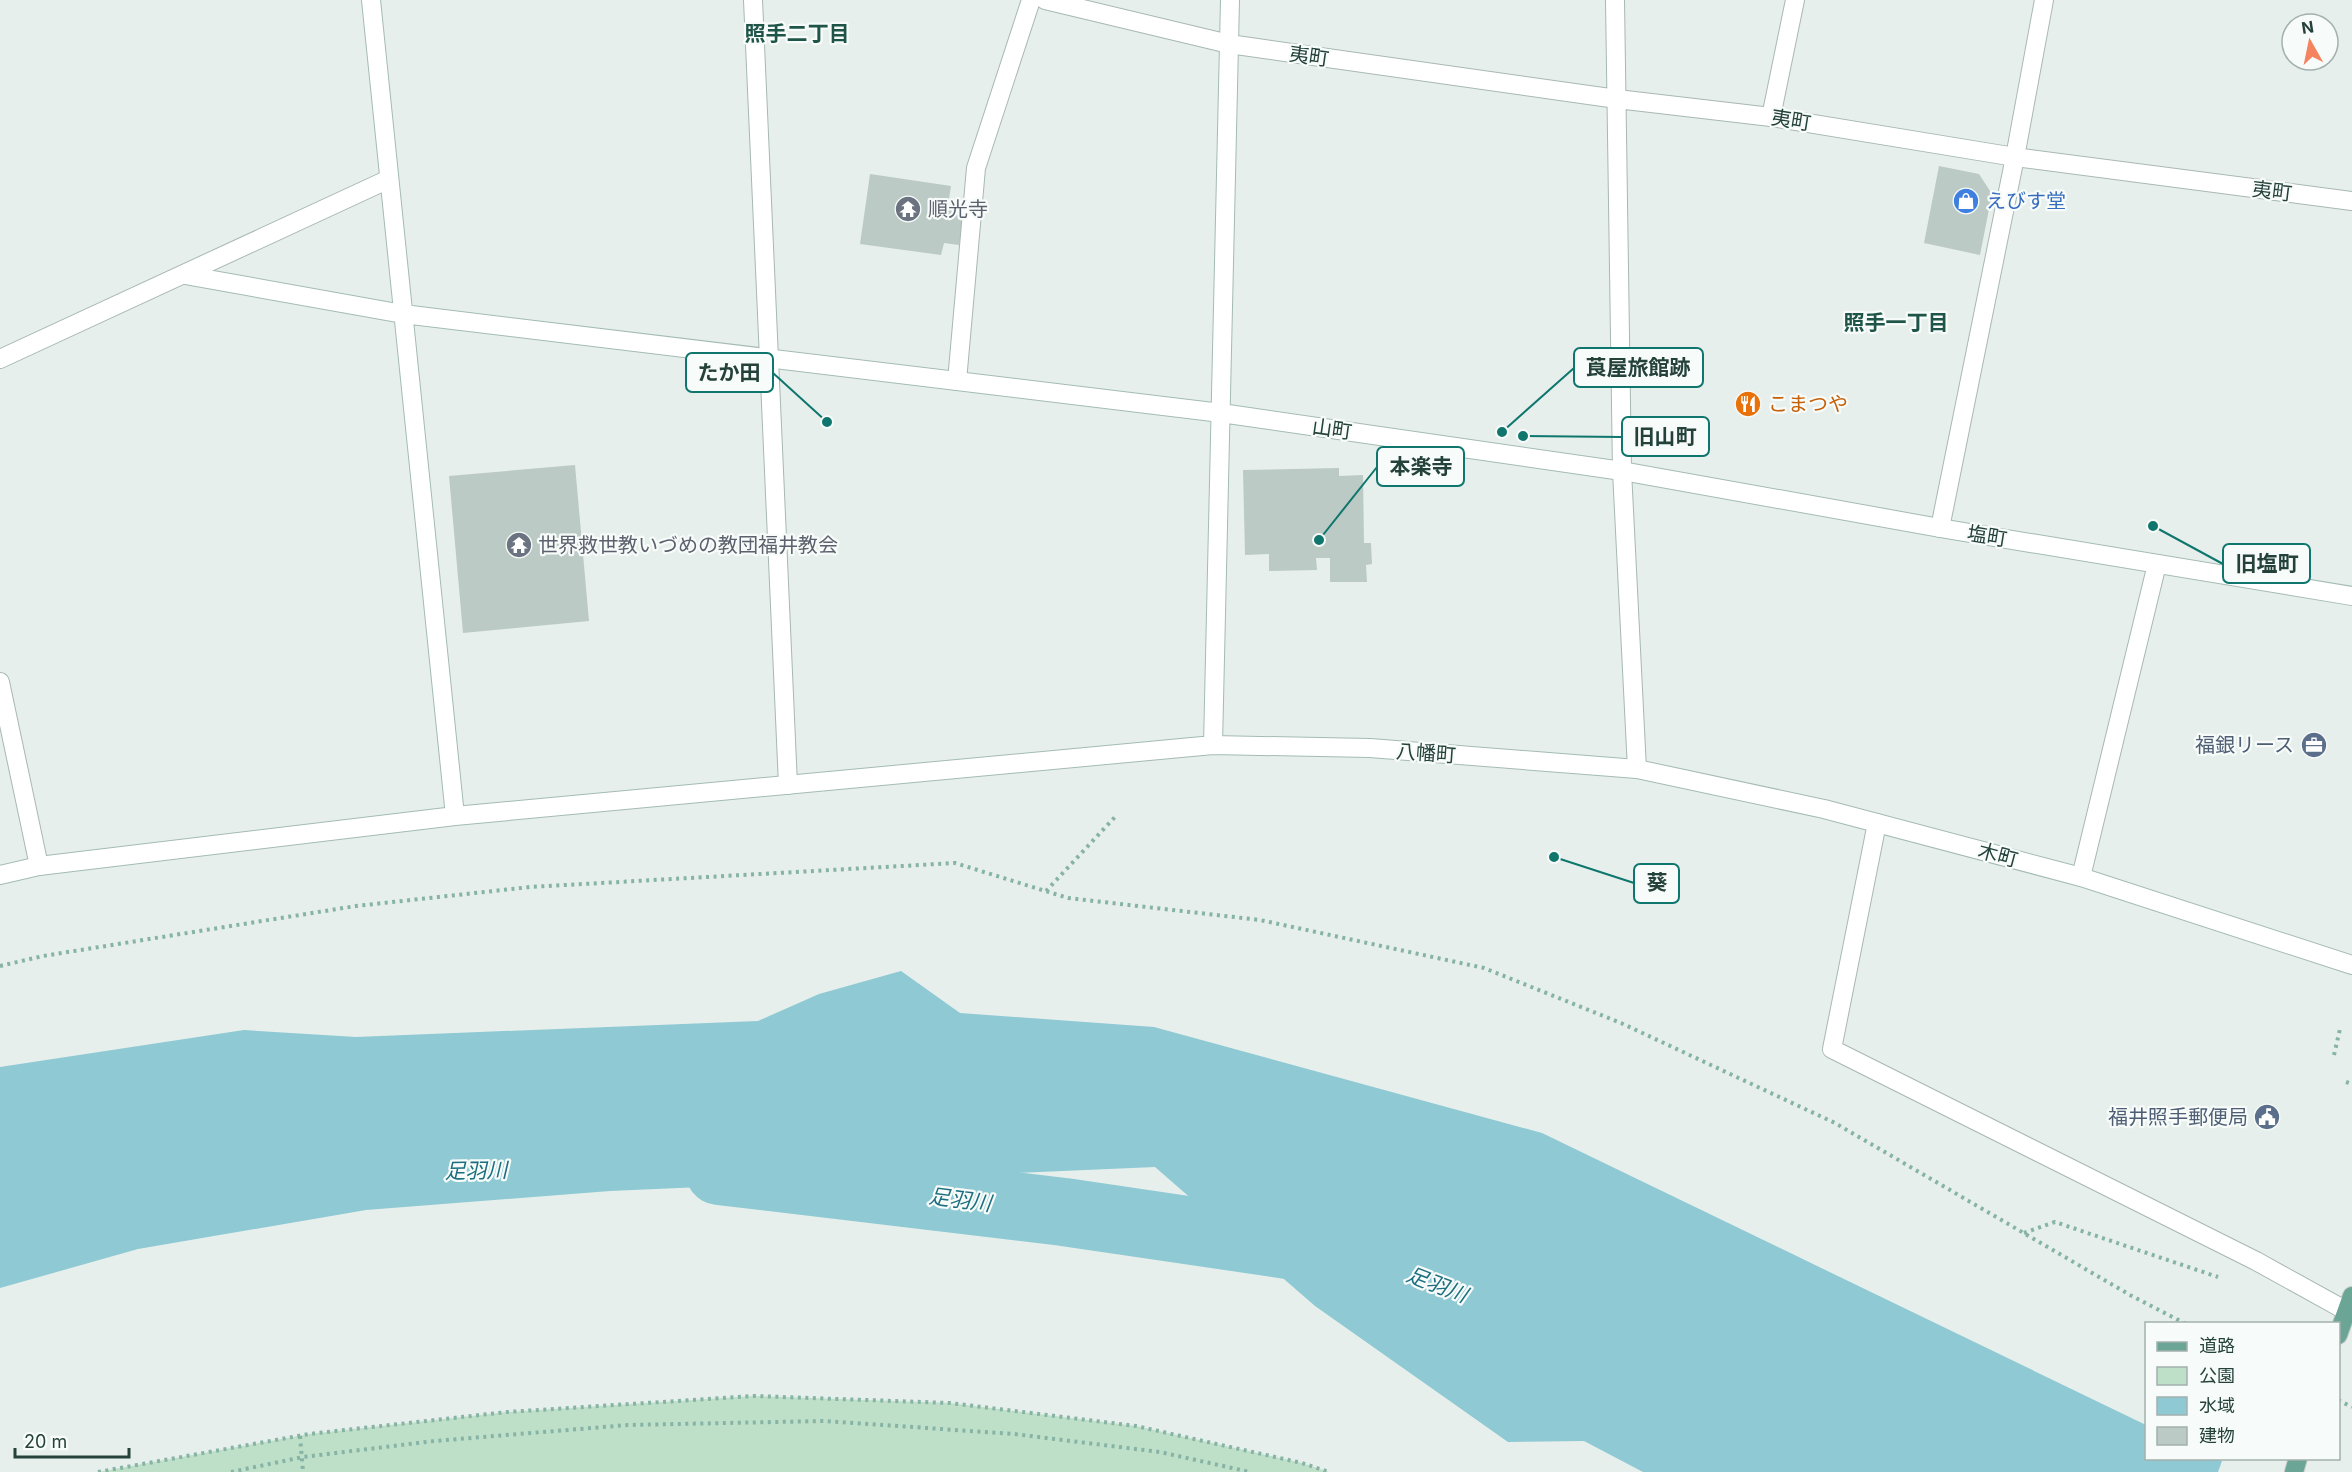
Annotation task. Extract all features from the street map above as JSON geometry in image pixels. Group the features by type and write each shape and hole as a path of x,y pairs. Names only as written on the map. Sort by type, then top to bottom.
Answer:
{"main road":[{"path":"2340,1330 2350,1307"}],"street":[{"path":"371,0 455,816"},
{"path":"753,0 788,785"},
{"path":"957,381 976,168 1030,0"},
{"name":"夷町","path":"1045,0 1229,44 1617,99 1771,117 2015,157 2352,201"},
{"path":"1213,745 1230,0"},
{"path":"1615,0 1622,471 1637,769"},
{"path":"1771,117 1795,0"},
{"path":"1940,528 2015,157 2044,0"},
{"path":"0,359 389,179"},
{"name":"山町","path":"185,274 403,314 1221,413 1622,471"},
{"name":"塩町","path":"1622,471 1940,528 2352,596"},
{"path":"2081,877 2157,564"},
{"path":"0,682 39,866"},
{"name":"八幡町","path":"0,875 39,866 455,816 1213,745 1370,748 1637,769"},
{"name":"木町","path":"1637,769 1824,809 2081,877 2352,965"},
{"path":"1877,823 1833,1049 2350,1307"}],"path":[{"path":"1046,891 1115,818"},
{"path":"0,966 43,956 356,906 530,887 954,863 1068,898 1260,920 1484,968 1621,1023 1835,1123 2130,1295 2184,1322"},
{"path":"2334,1055 2340,1029"},
{"path":"2346,1082 2352,1084"},
{"path":"2023,1233 2055,1222 2226,1280 2256,1262"},
{"path":"98,1472 300,1436 507,1412 754,1396 950,1404 1136,1426 1329,1472"},
{"path":"231,1472 303,1457 434,1441 628,1425 825,1421 1025,1435 1160,1452 1250,1472"},
{"path":"300,1436 303,1472"}],"green space":[{"path":"754,1396 950,1403 1136,1426 1302,1463 1329,1472 98,1472 309,1434 507,1412"}],"water":[{"path":"901,971 960,1013 1154,1027 1542,1133 2145,1425 2145,1460 2222,1461 2218,1472 1643,1472 1584,1441 1508,1442 1315,1306 1155,1167 610,1191 366,1210 138,1249 0,1288 0,1067 244,1030 356,1037 758,1021 819,994"}],"building":[{"path":"1939,166 1979,174 1992,194 1980,255 1924,243"},
{"path":"870,174 951,186 948,205 965,208 959,245 944,243 941,255 860,244"},
{"path":"575,465 589,621 463,633 449,476"},
{"path":"1339,468 1339,476 1363,475 1364,543 1371,543 1372,564 1366,565 1367,582 1330,582 1330,558 1316,558 1317,570 1269,571 1269,554 1245,555 1243,470"}],"waterway":[{"name":"足羽川","path":"719,1171 1064,1212 1329,1251"}],"place":[{"name":"えびす堂","path":"1966,201"},
{"name":"順光寺","path":"908,209"},
{"name":"こまつや","path":"1748,404"},
{"name":"たか田","path":"827,422"},
{"name":"莨屋旅館跡","path":"1502,432"},
{"name":"旧山町","path":"1523,436"},
{"name":"旧塩町","path":"2153,526"},
{"name":"本楽寺","path":"1319,540"},
{"name":"世界救世教いづめの教団福井教会","path":"519,545"},
{"name":"福銀リース","path":"2314,745"},
{"name":"葵","path":"1554,857"},
{"name":"福井照手郵便局","path":"2267,1117"}],"district":[{"name":"照手二丁目","path":"797,34"},
{"name":"照手一丁目","path":"1896,323"}]}
